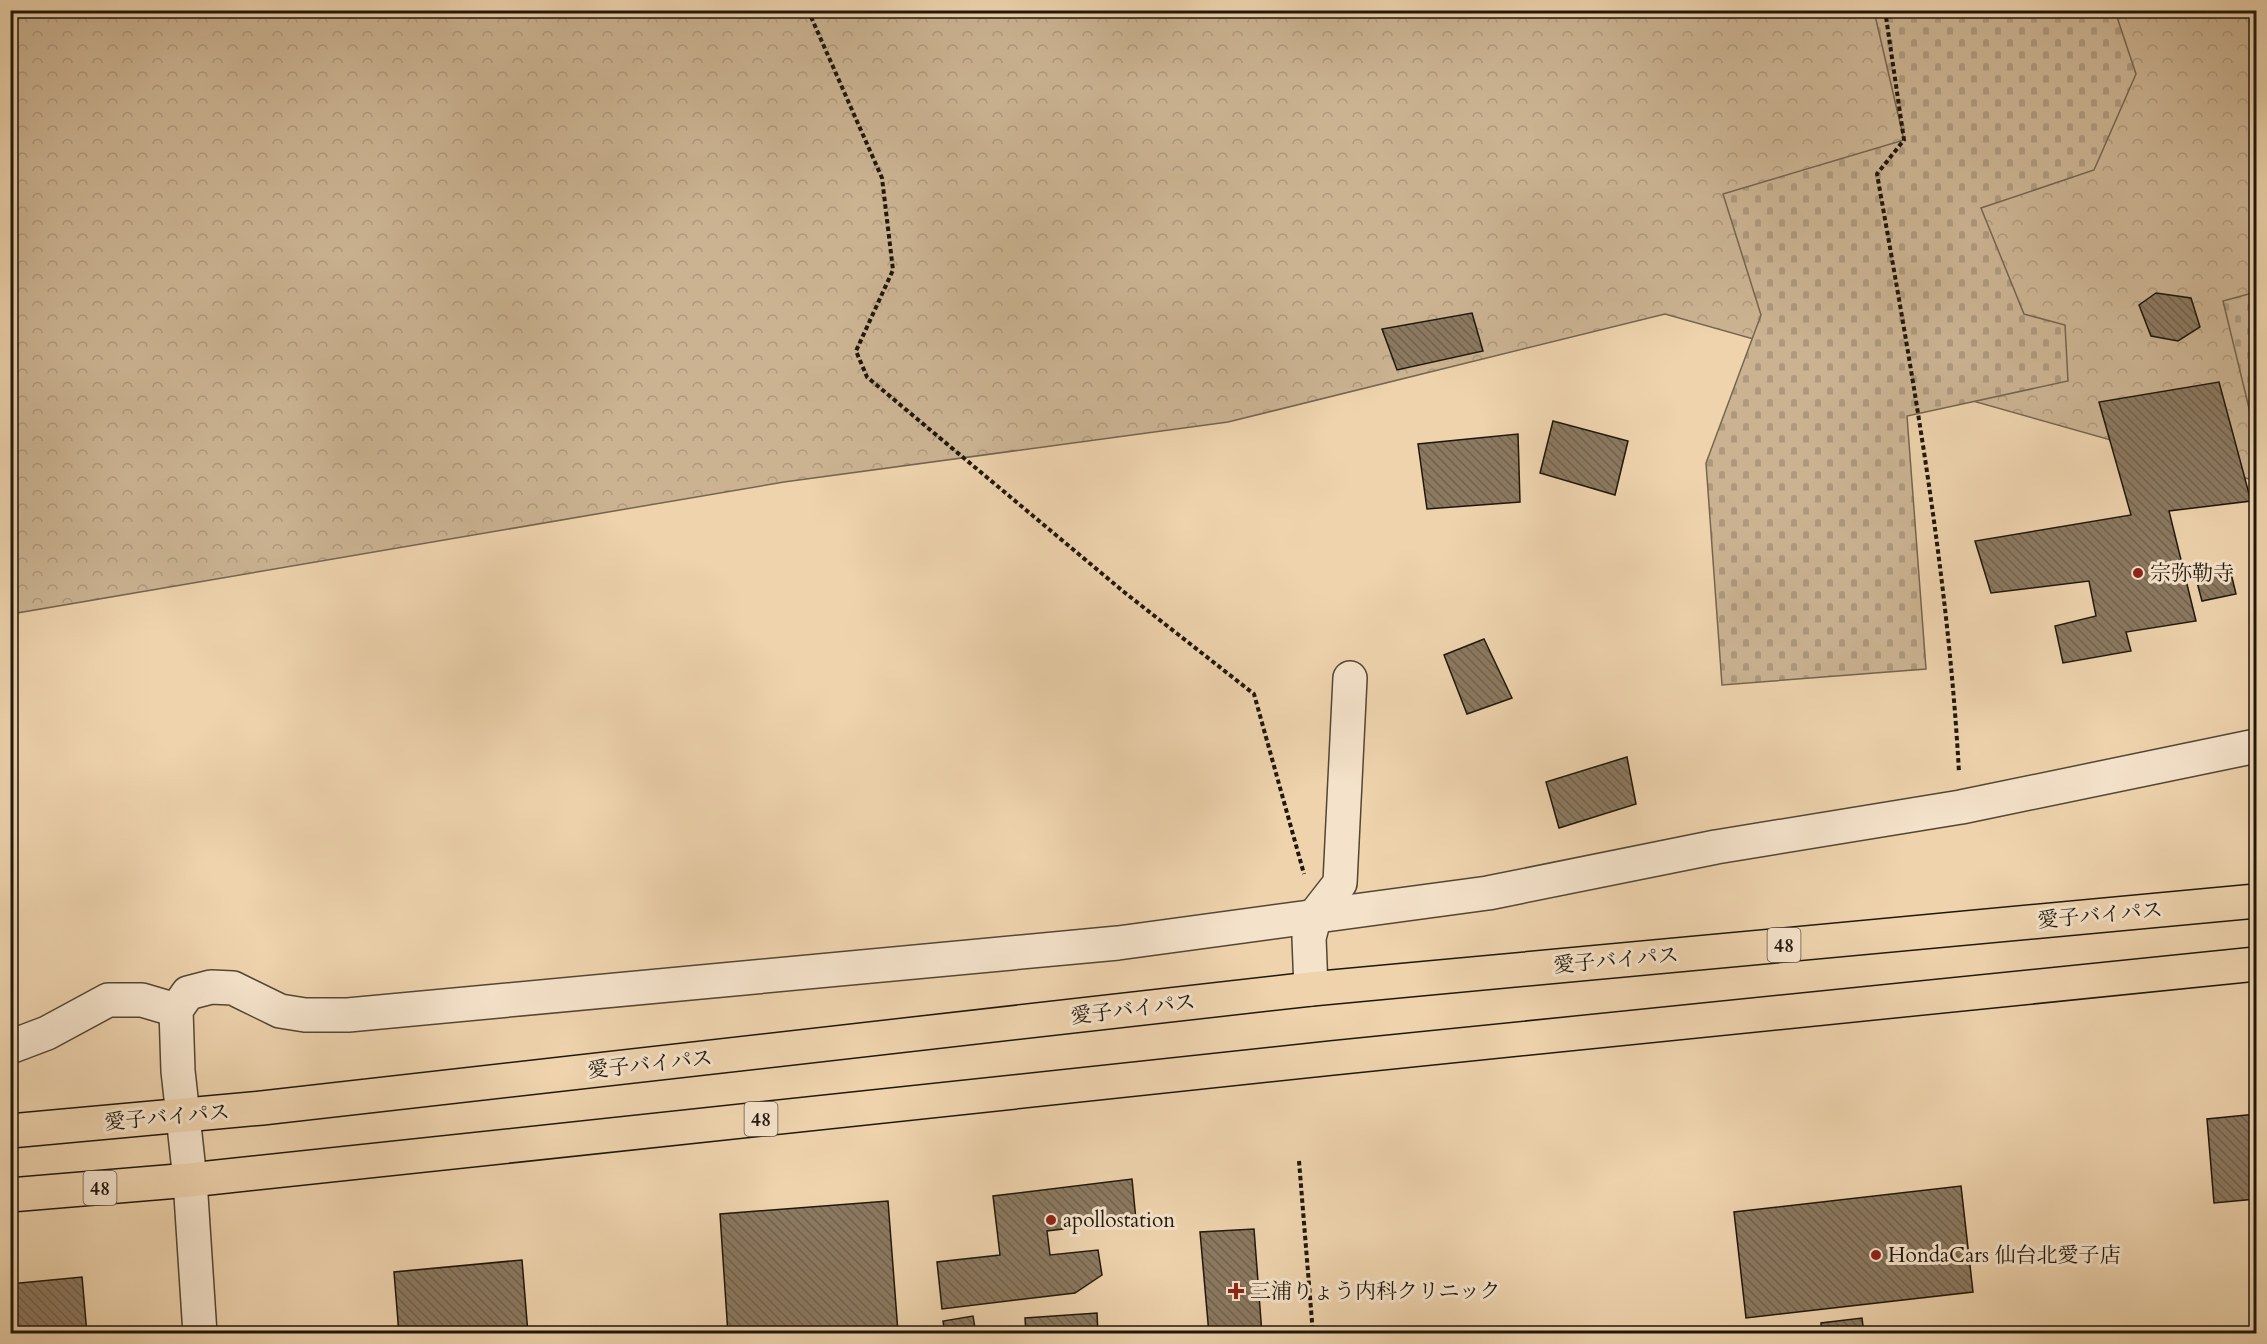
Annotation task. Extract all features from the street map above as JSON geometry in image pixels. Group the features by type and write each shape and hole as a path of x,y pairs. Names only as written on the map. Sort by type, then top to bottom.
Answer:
{"highway":[{"name":"愛子バイパス","path":"10,1131 183,1116 1311,989 2256,900"},
{"name":"48","path":"10,1195 190,1180 1332,1058 2256,964"}],"street":[{"path":"1311,989 1309,938 1315,915 1340,883 1350,678"},
{"path":"200,1334 190,1180 178,1071 176,1010 188,993 211,987 233,988 280,1011 305,1015 348,1015 1118,943 1488,893 1716,847 1960,807 2256,746"},
{"path":"10,1047 47,1033 108,1000 142,1000 176,1010"}],"path":[{"path":"808,10 882,178 893,270 856,351 867,377 1124,592 1254,694 1315,915"},
{"path":"1886,10 1904,140 1877,174 1921,424 1954,691 1960,807"},
{"path":"1299,1161 1313,1334"}],"green space":[{"path":"11,11 2256,11 2256,481 1665,314 1228,422 784,482 11,614"},
{"path":"1874,11 2115,11 2136,74 2094,170 1981,208 2024,314 2065,325 2068,381 1907,416 1926,669 1722,685 1706,463 1761,315 1723,194 1904,140"},
{"path":"2256,292 2256,437 2223,301"}],"building":[{"path":"2156,293 2191,298 2200,327 2178,341 2151,336 2139,305"},
{"path":"1472,313 1483,351 1397,370 1382,329"},
{"path":"2219,382 2251,501 2169,511 2196,621 2126,632 2131,651 2063,663 2055,626 2096,616 2089,581 1991,593 1975,541 2131,515 2099,402"},
{"path":"1553,421 1628,441 1615,495 1540,473"},
{"path":"1518,434 1520,502 1427,509 1418,444"},
{"path":"2229,565 2236,594 2202,601 2194,571"},
{"path":"1484,639 1512,698 1467,714 1444,655"},
{"path":"1627,757 1636,804 1559,828 1546,782"},
{"path":"2256,1114 2256,1199 2214,1203 2207,1119"},
{"path":"1132,1179 1136,1220 1047,1231 1050,1255 1098,1250 1102,1275 1075,1293 942,1309 937,1262 1000,1255 993,1196"},
{"path":"1961,1186 1973,1292 1746,1318 1734,1212"},
{"path":"888,1201 898,1332 931,1330 931,1334 728,1334 720,1214"},
{"path":"1254,1229 1262,1334 1209,1334 1200,1232"},
{"path":"522,1260 528,1334 399,1334 394,1272"},
{"path":"82,1277 87,1334 10,1334 10,1284"},
{"path":"1097,1313 1098,1334 1026,1334 1025,1318"},
{"path":"973,1316 976,1334 945,1334 943,1321"},
{"path":"1862,1318 1864,1334 1822,1334 1821,1323"}],"place":[{"name":"宗弥勒寺","path":"2138,573"},
{"name":"apollostation","path":"1051,1220"},
{"name":"HondaCars 仙台北愛子店","path":"1876,1255"},
{"name":"三浦りょう内科クリニック","path":"1236,1291"}]}
